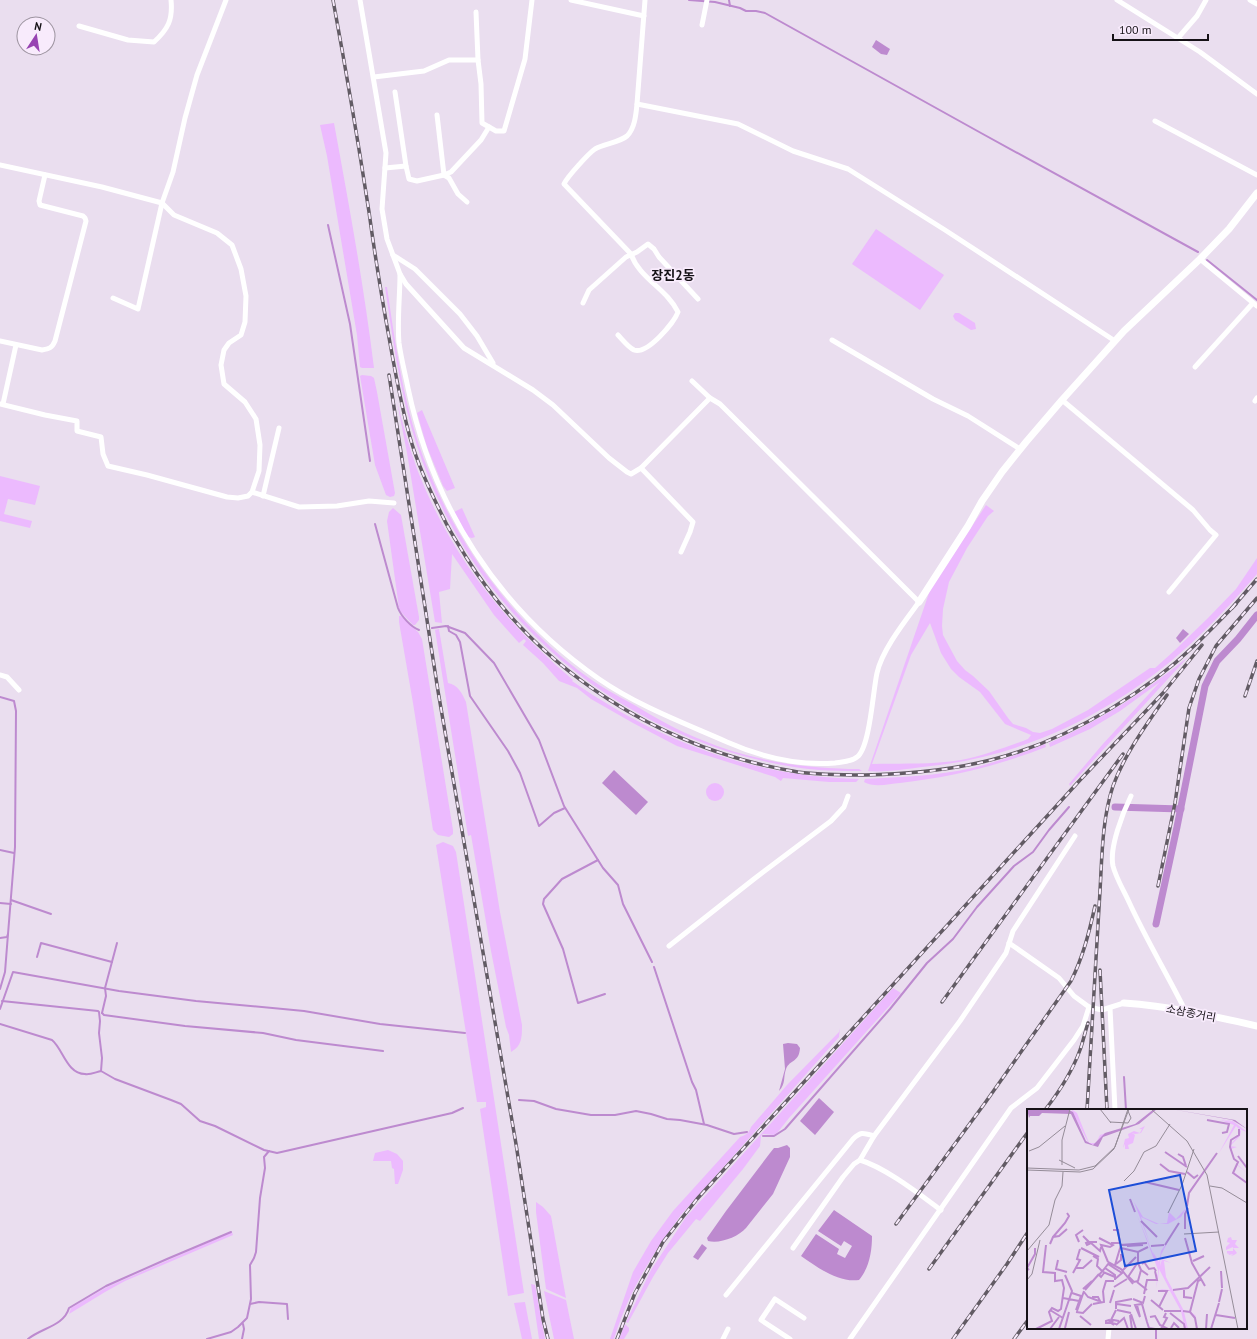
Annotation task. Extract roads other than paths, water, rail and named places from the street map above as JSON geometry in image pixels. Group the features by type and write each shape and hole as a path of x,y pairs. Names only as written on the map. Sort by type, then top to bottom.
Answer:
{"street":[{"path":"79,26 128,40 154,42 164,33 170,22 172,12 171,0"},
{"path":"113,298 138,309 162,203 173,172 185,118 197,75 226,0"},
{"path":"360,0 386,153 382,209 387,239 400,274 406,284 464,348 494,365 553,405 609,458 631,474 641,468 710,398"},
{"path":"476,12 482,123 496,130 504,131 525,59 532,0"},
{"path":"571,0 644,16"},
{"path":"618,335 634,349 639,350 646,348 654,342 676,318 678,312 674,303 640,270 633,261 631,254 564,184 595,149 626,137 632,130 637,104 645,0"},
{"path":"1117,0 1200,52 1257,94"},
{"path":"1178,38 1197,16 1206,0"},
{"path":"1250,0 1257,4"},
{"path":"702,25 707,2"},
{"path":"374,77 424,71 449,60 478,60"},
{"path":"395,92 408,179 417,181 452,172 482,140 489,127"},
{"path":"637,104 738,124 793,151 848,169 945,230 1115,341"},
{"path":"437,115 444,175"},
{"path":"1155,121 1257,175"},
{"path":"0,165 102,187 162,203 174,215 217,233 232,245 241,269 246,296 245,322 241,335 229,343 224,350 221,365 224,384 246,402 256,419 260,445 259,471 252,492 248,496 238,498 227,497 108,466 103,454 101,437 76,431 77,421 45,415 2,404 16,345"},
{"path":"385,168 406,166"},
{"path":"0,341 42,350 48,349 52,346 86,221 86,218 83,216 40,205 39,202 44,175"},
{"path":"444,175 449,178 458,194 467,202"},
{"path":"400,274 399,342 426,455 446,502 474,552 485,568 519,608 557,646 600,680 650,708 752,752 790,761 828,764 847,762 856,758 861,753 869,724 877,672 882,658 1002,472 1062,400 1115,341 1229,229 1257,193"},
{"path":"583,303 589,290 631,254 637,252 648,244 654,249 658,257 698,299"},
{"path":"393,255 415,269 460,314 477,336 494,365"},
{"path":"1195,367 1255,305 1200,259"},
{"path":"832,340 934,399 968,416 1020,449"},
{"path":"692,380 710,398 720,404 919,602"},
{"path":"1062,400 1193,510 1216,535 1169,592"},
{"path":"263,496 279,428"},
{"path":"641,468 693,522 680,552"},
{"path":"252,492 298,507 337,506 358,502 394,503"},
{"path":"0,675 7,677 19,690"},
{"path":"669,946 831,821 844,807 848,796"},
{"path":"1131,796 1116,838 1113,866 1139,924 1185,1010"},
{"path":"793,1248 843,1177 854,1164 860,1160 874,1136 960,1022 1006,954 1013,931 1075,836"},
{"path":"1009,943 1059,978 1074,996 1089,1007 1102,1010 1124,1003"},
{"name":"소삼종거리","path":"1124,1003 1185,1010 1257,1026"},
{"path":"850,1339 1011,1108 1037,1088 1074,1040 1083,1026 1089,1007"},
{"path":"1110,1008 1115,1109"},
{"path":"726,1295 853,1139 858,1134 862,1133 874,1136"},
{"path":"860,1160 870,1163 918,1193 941,1210"},
{"path":"790,1339 761,1320 775,1299 804,1318"},
{"path":"723,1339 728,1329"},
{"path":"1108,1339 1110,1329"}],"waterway":[{"path":"689,0 715,2 740,8 746,11 765,13 1198,252"},
{"path":"729,0 730,6"},
{"path":"328,225 350,324 370,461"},
{"path":"1207,260 1257,300"},
{"path":"375,524 398,608 407,621 419,630"},
{"path":"1156,924 1205,686 1217,661 1238,639 1257,615"},
{"path":"432,628 446,626 465,633 494,663 539,740 564,806 603,868 618,885 623,904 652,962"},
{"path":"448,626 449,631 456,635 460,642 470,696 508,751 520,773 539,826 554,813 565,808"},
{"path":"0,697 14,701 16,711 15,847 8,934 7,937 0,938"},
{"path":"763,1136 774,1136 785,1129 890,1009 927,963 953,939 977,907 1014,866 1033,852 1049,830 1069,807"},
{"path":"1115,807 1181,809"},
{"path":"0,850 14,853"},
{"path":"598,860 562,879 544,899 543,904 563,949 578,1003 605,994"},
{"path":"11,900 51,914"},
{"path":"0,903 11,904"},
{"path":"0,989 5,972 8,934"},
{"path":"37,957 41,943 112,962"},
{"path":"102,1013 106,996 105,988 117,943"},
{"path":"654,967 692,1082 696,1090 704,1124"},
{"path":"0,1009 13,972 119,991 196,1001 304,1011 380,1024 465,1033"},
{"path":"2,1001 98,1011 102,1058 101,1071"},
{"path":"102,1013 104,1015 185,1026 263,1033 296,1040 383,1051"},
{"path":"0,1024 52,1040 70,1066 79,1073 89,1074 101,1071 115,1079 181,1104 200,1121 215,1126 264,1150 277,1153 452,1113 463,1108"},
{"path":"1124,1077 1126,1109"},
{"path":"519,1100 534,1101 556,1109 591,1115 615,1115 636,1111 667,1119 707,1125 734,1134 747,1132"},
{"path":"207,1339 231,1332 247,1318 251,1299 250,1265 256,1252 260,1198 265,1168 264,1157 269,1151"},
{"path":"28,1339 57,1323 62,1319 69,1308 106,1286 231,1232"},
{"path":"250,1304 259,1302 287,1304 288,1319"},
{"path":"242,1339 244,1329 243,1324"},
{"path":"1156,1329 1156,1339"}],"railway":[{"path":"333,0 395,368 405,419 419,463 449,529 466,557 496,599 530,636 568,670 609,700 653,725 700,745 748,761 798,772 865,775 942,770 980,763 1018,752 1041,744 1088,722 1134,694 1155,679 1194,646 1236,604"},
{"path":"389,375 438,691 516,1144 543,1319 548,1339"},
{"path":"1232,608 1257,579"},
{"path":"1158,886 1175,803 1189,708 1199,679 1216,646 1257,598"},
{"path":"617,1339 635,1293 663,1242 697,1199 1081,779 1163,693 1202,645"},
{"path":"1245,696 1257,661"},
{"path":"1087,1109 1102,852 1109,799 1124,762 1137,739 1167,695"},
{"path":"942,1002 1123,754"},
{"path":"896,1224 985,1103 1071,981 1085,945 1095,906"},
{"path":"1100,970 1107,1109"},
{"path":"1046,1109 1060,1089 1077,1058 1088,1023"},
{"path":"929,1269 1027,1133"},
{"path":"953,1339 1027,1234"},
{"path":"1014,1339 1027,1321"}],"district":[{"name":"장진2동","path":"673,275"}]}
